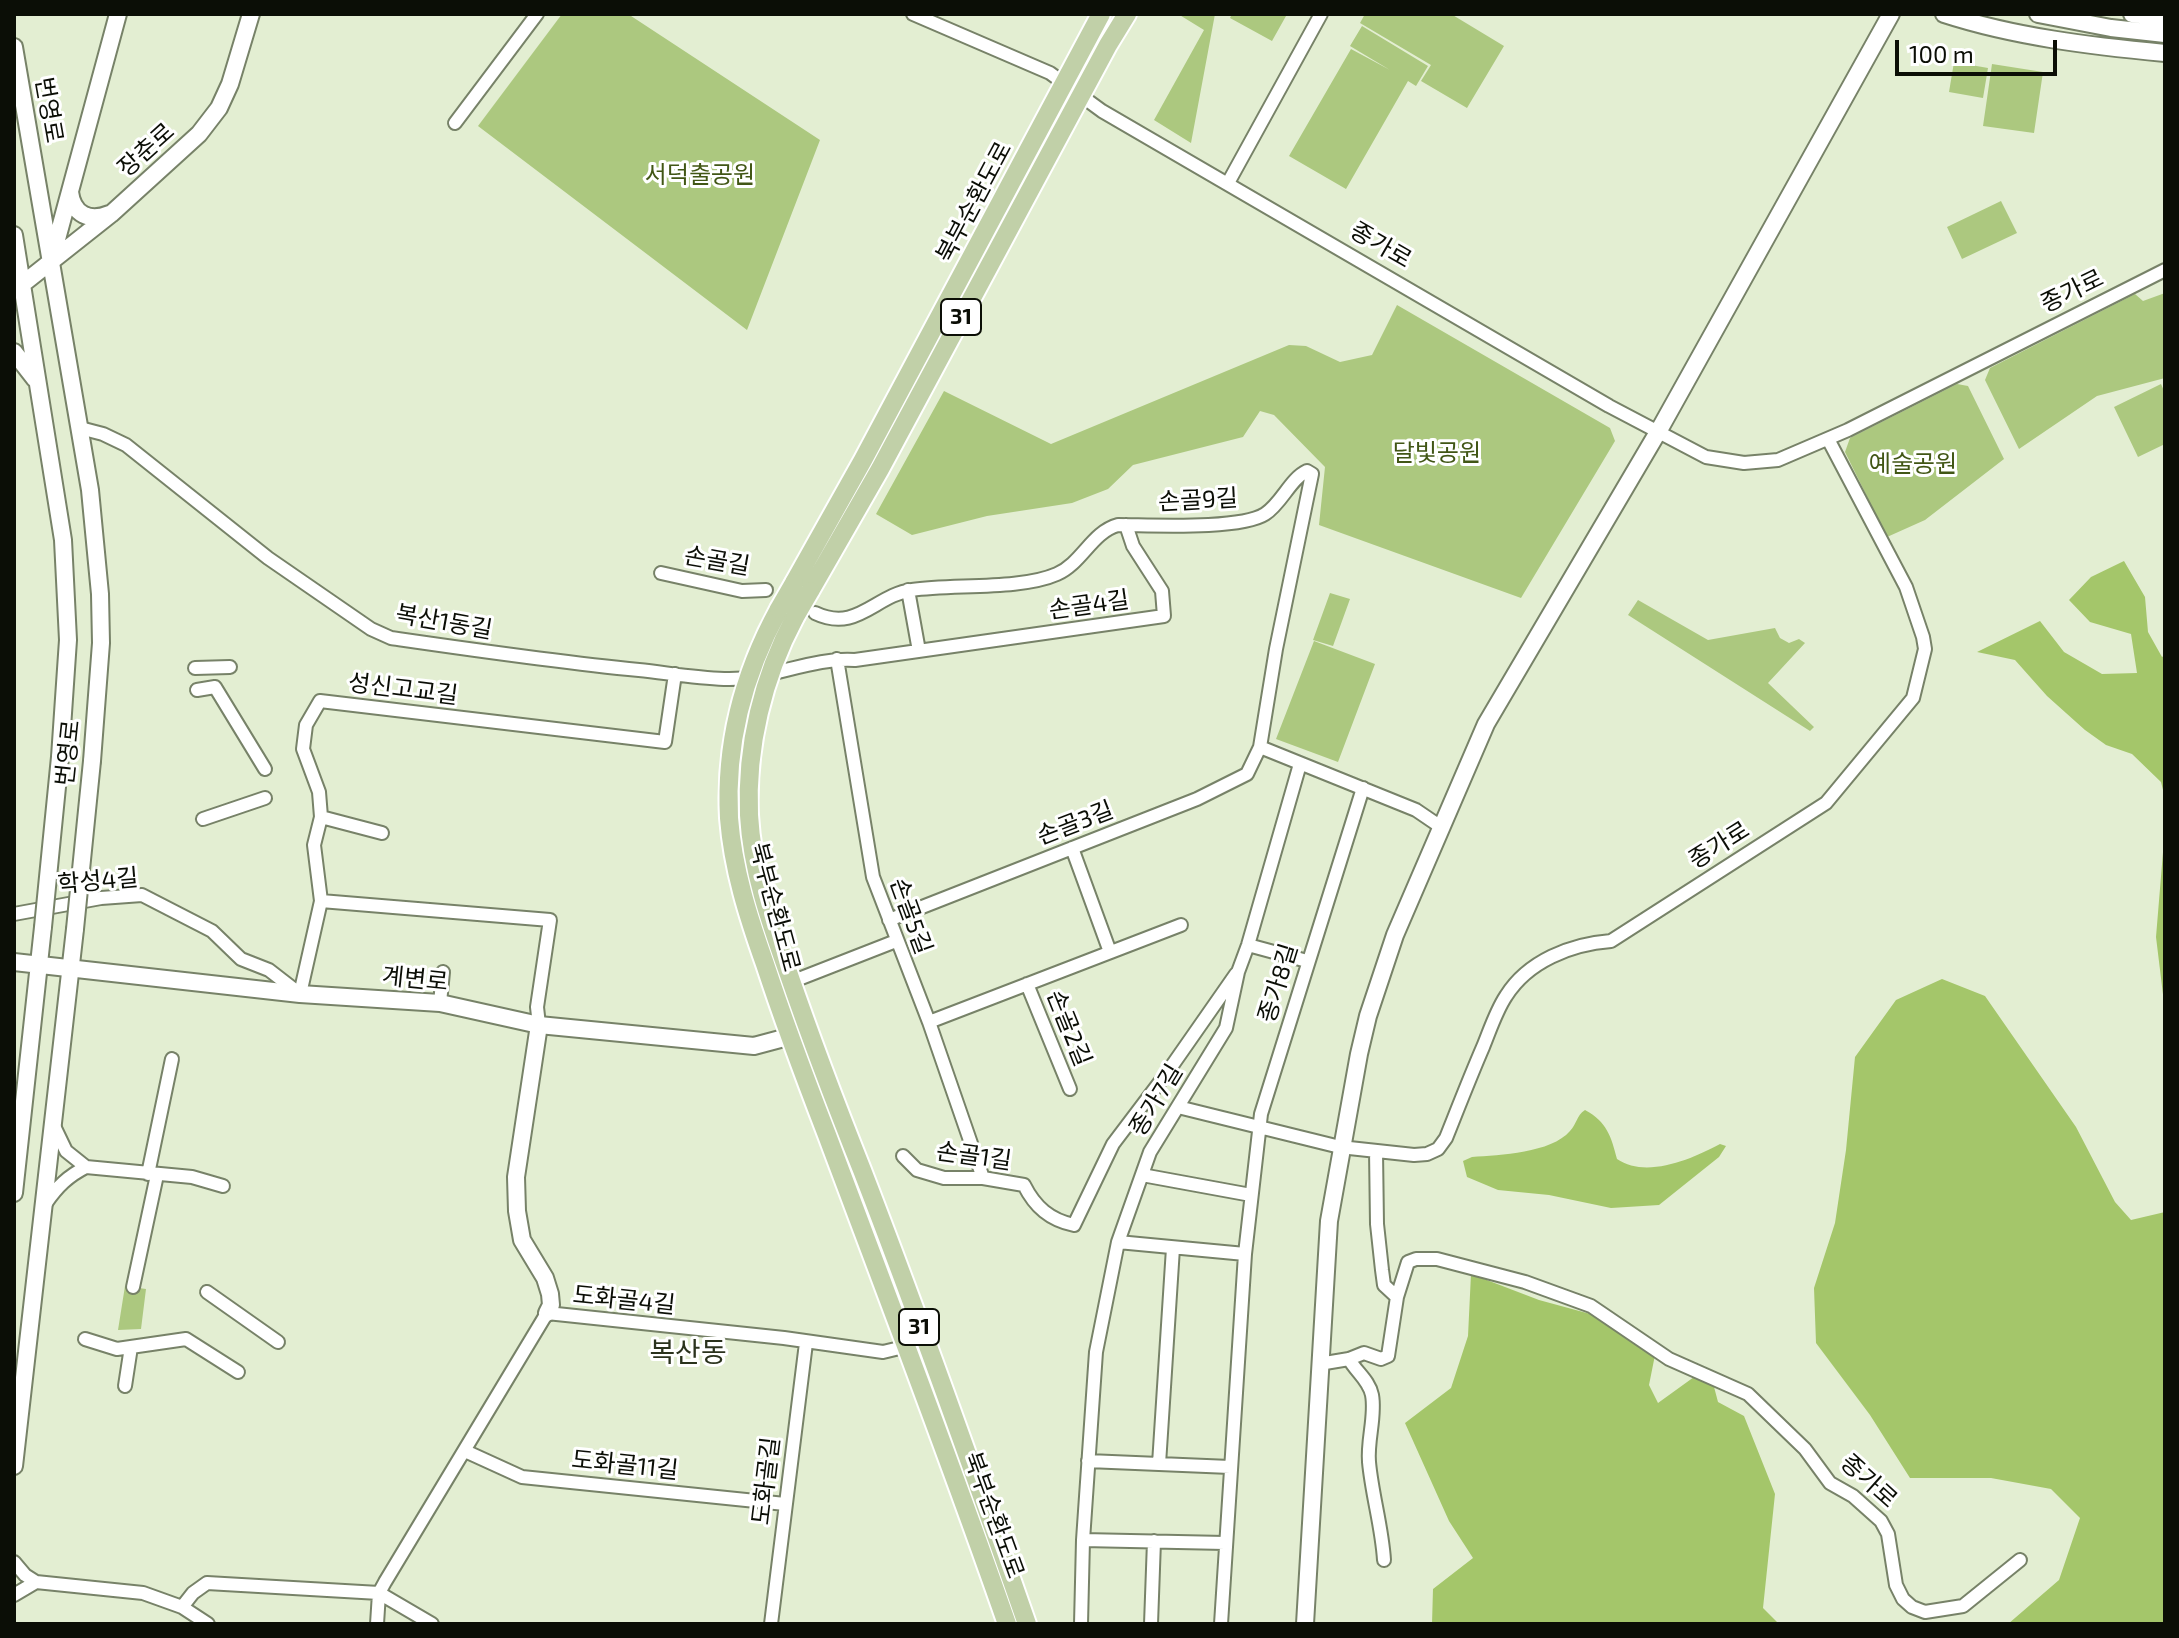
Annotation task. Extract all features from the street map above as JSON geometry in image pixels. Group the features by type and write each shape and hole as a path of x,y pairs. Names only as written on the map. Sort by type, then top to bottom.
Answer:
{"main road":[{"path":"51,263 118,14"},
{"name":"장춘로","path":"18,288 111,214 199,134 219,108 230,84 251,14"},
{"path":"1102,14 1102,36"},
{"path":"1102,36 1126,14"},
{"path":"1305,1624 1329,1221 1340,1147 1368,1016 1395,935 1486,724 1658,432 1891,14"},
{"path":"1944,14 1983,27 2104,47 2165,53"},
{"path":"2038,14 2111,28 2165,34"},
{"path":"2132,14 2165,18"},
{"name":"북부순환도로","path":"802,587 870,447 1065,83 1102,36"},
{"name":"북부순환도로","path":"1027,1624 945,1422 908,1346 790,1037 744,901 733,854 729,815 732,754 739,705 760,643 787,613 880,469 1081,96 1102,36"},
{"name":"번영로","path":"14,47 93,514 101,643 71,968 14,1466"},
{"path":"70,192 73,204 82,215 94,218 111,214"},
{"name":"번영로","path":"14,235 18,288 40,388 62,529 68,640 60,757 14,1193"},
{"path":"36,368 41,358 51,351 60,353 68,361"},
{"path":"14,352 40,388"},
{"name":"북부순환도로","path":"787,613 768,675 753,744 749,814 758,882 945,1422 1007,1624"},
{"name":"계변로","path":"14,962 300,994 440,1003 539,1025 754,1046 808,1030"},
{"path":"539,1025 516,1177 522,1240 545,1278 550,1294 547,1313"},
{"path":"945,1422 997,1624"},
{"path":"945,1422 1035,1624"}],"street":[{"path":"455,123 537,14"},
{"name":"종가로","path":"913,14 1050,73 1102,111 1609,406 1706,457 1744,463 1778,460 1828,439 2165,270"},
{"path":"1228,183 1321,14"},
{"name":"복산1동길","path":"80,428 126,445 268,558 371,629 391,638 564,664 724,679 768,675"},
{"name":"종가로","path":"1178,1107 1340,1147 1427,1154 1442,1144 1494,1019 1506,995 1523,976 1570,948 1611,941 1826,803 1913,698 1925,649 1906,587 1828,439"},
{"name":"손골9길","path":"815,613 826,618 851,618 908,590 1046,578 1058,574 1080,558 1108,528 1256,519 1274,507 1300,474 1307,471 1312,474 1276,649 1260,747"},
{"name":"손골4길","path":"768,675 837,659 855,660 1164,616 1162,591 1133,546 1126,525"},
{"name":"손골길","path":"661,573 742,591 766,590"},
{"path":"908,590 919,651"},
{"name":"손골5길","path":"837,659 873,877 929,1022 983,1178"},
{"path":"195,668 230,667"},
{"name":"성신고교길","path":"300,994 321,901 314,845 321,817 319,792 303,749 306,725 320,701 665,742 675,674"},
{"path":"197,690 215,687 265,769"},
{"path":"1260,747 1416,810 1441,827"},
{"name":"손골3길","path":"889,920 1241,779 1252,767 1260,747"},
{"name":"종가7길","path":"1081,1624 1083,1540 1096,1352 1118,1242 1150,1152 1226,1028 1238,972 1300,764"},
{"name":"종가8길","path":"1221,1624 1245,1254 1259,1129 1307,961 1363,788"},
{"path":"203,819 265,798"},
{"path":"321,817 382,833"},
{"path":"1072,848 1110,952"},
{"name":"학성4길","path":"14,914 101,898 142,895 212,931 241,959 269,970 300,994"},
{"path":"321,901 550,920 537,1007 539,1025"},
{"name":"손골2길","path":"929,1022 1181,925"},
{"path":"791,982 896,941"},
{"path":"1248,945 1307,961"},
{"path":"440,1003 443,972"},
{"name":"손골1길","path":"903,1156 917,1170 944,1178 983,1178 1024,1185 1033,1202 1056,1221 1074,1225 1113,1144 1238,972"},
{"name":"손골2길","path":"1027,984 1070,1089"},
{"path":"133,1287 172,1059"},
{"path":"54,1126 66,1151 86,1167 192,1177 223,1186"},
{"path":"1376,1151 1377,1224 1384,1285 1397,1297"},
{"path":"46,1203 58,1186 86,1167"},
{"path":"1142,1175 1251,1195"},
{"path":"1118,1242 1245,1254"},
{"path":"1159,1464 1173,1248"},
{"name":"종가로","path":"1319,1364 1364,1353 1381,1359 1388,1356 1397,1297 1408,1262 1437,1259 1525,1282 1591,1306 1669,1359 1748,1394 1805,1449 1830,1483 1853,1496 1881,1521 1888,1534 1896,1585 1903,1599 1912,1607 1925,1612 1963,1606 2020,1560"},
{"path":"207,1292 278,1342"},
{"name":"도화골4길","path":"377,1624 379,1593 547,1313 784,1338 883,1352 908,1346"},
{"path":"85,1339 117,1349 186,1339 238,1372"},
{"name":"도화골길","path":"771,1624 806,1343"},
{"path":"125,1386 131,1347"},
{"path":"1349,1359 1358,1374 1368,1382 1372,1396 1369,1463 1383,1537 1384,1560"},
{"name":"도화골11길","path":"465,1451 522,1477 785,1504"},
{"path":"1088,1461 1230,1467"},
{"path":"1083,1540 1225,1543"},
{"path":"1151,1624 1154,1541"},
{"path":"14,1562 36,1582 143,1593 182,1607 208,1624"},
{"path":"14,1595 36,1582"},
{"path":"182,1607 193,1593 207,1583 315,1588 379,1593 432,1624"},
{"path":"302,1598 315,1588"}],"green space":[{"name":"서덕출공원","path":"562,14 628,14 820,140 747,330 478,126"},
{"path":"1178,14 1215,14 1191,143 1154,120 1204,30"},
{"path":"1232,14 1286,16 1272,41 1230,18"},
{"path":"1365,14 1451,14 1504,46 1467,108 1421,81 1431,65 1360,23"},
{"path":"1362,26 1428,66 1416,86 1408,81 1346,189 1289,156 1351,49 1390,70 1350,46"},
{"path":"1954,62 1988,68 1983,98 1949,92"},
{"path":"1992,64 2043,72 2034,133 1983,126"},
{"path":"2001,201 2017,233 1962,259 1947,227"},
{"name":"예술공원","path":"2165,293 2165,378 2097,396 2019,449 1985,380 1990,368 2135,294 2143,301"},
{"name":"달빛공원","path":"1397,305 1610,428 1615,441 1521,598 1319,525 1325,467 1274,415 1260,411 1243,437 1133,465 1108,489 1072,503 987,516 912,535 876,514 944,391 1051,444 1289,345 1306,346 1340,362 1372,355"},
{"name":"예술공원","path":"1957,384 1968,386 2004,459 1925,520 1887,537 1845,452 1850,438"},
{"path":"2161,384 2165,393 2165,444 2138,457 2114,407"},
{"path":"2124,561 2145,597 2148,632 2162,657 2165,655 2165,798 2161,782 2132,754 2106,745 2085,730 2047,696 2015,660 1977,652 2040,621 2064,652 2102,674 2137,673 2131,634 2090,622 2069,600 2091,577"},
{"path":"1330,593 1350,599 1333,646 1313,640"},
{"path":"1638,600 1708,640 1775,628 1780,638 1789,643 1799,639 1805,643 1768,683 1814,727 1810,731 1628,615"},
{"path":"1314,641 1375,664 1338,762 1276,739"},
{"path":"2165,828 2165,1011 2156,937"},
{"path":"1942,979 1985,996 2076,1127 2115,1202 2131,1220 2165,1212 2165,1624 2008,1624 2059,1580 2080,1518 2051,1489 1991,1478 1910,1478 1870,1415 1816,1343 1814,1288 1835,1223 1855,1057 1896,1000"},
{"path":"1585,1110 1607,1130 1617,1159 1629,1165 1669,1165 1720,1144 1726,1146 1719,1157 1659,1205 1611,1208 1549,1195 1498,1190 1467,1177 1463,1161 1472,1157 1524,1152 1551,1144 1570,1131"},
{"path":"1471,1274 1539,1300 1594,1315 1655,1355 1649,1385 1658,1403 1694,1377 1713,1383 1718,1402 1744,1416 1775,1494 1763,1608 1779,1624 1432,1624 1433,1589 1473,1558 1449,1521 1405,1423 1451,1388 1468,1336"},
{"path":"125,1286 146,1289 141,1329 118,1330"}],"district":[{"name":"복산동","path":"688,1353"}]}
